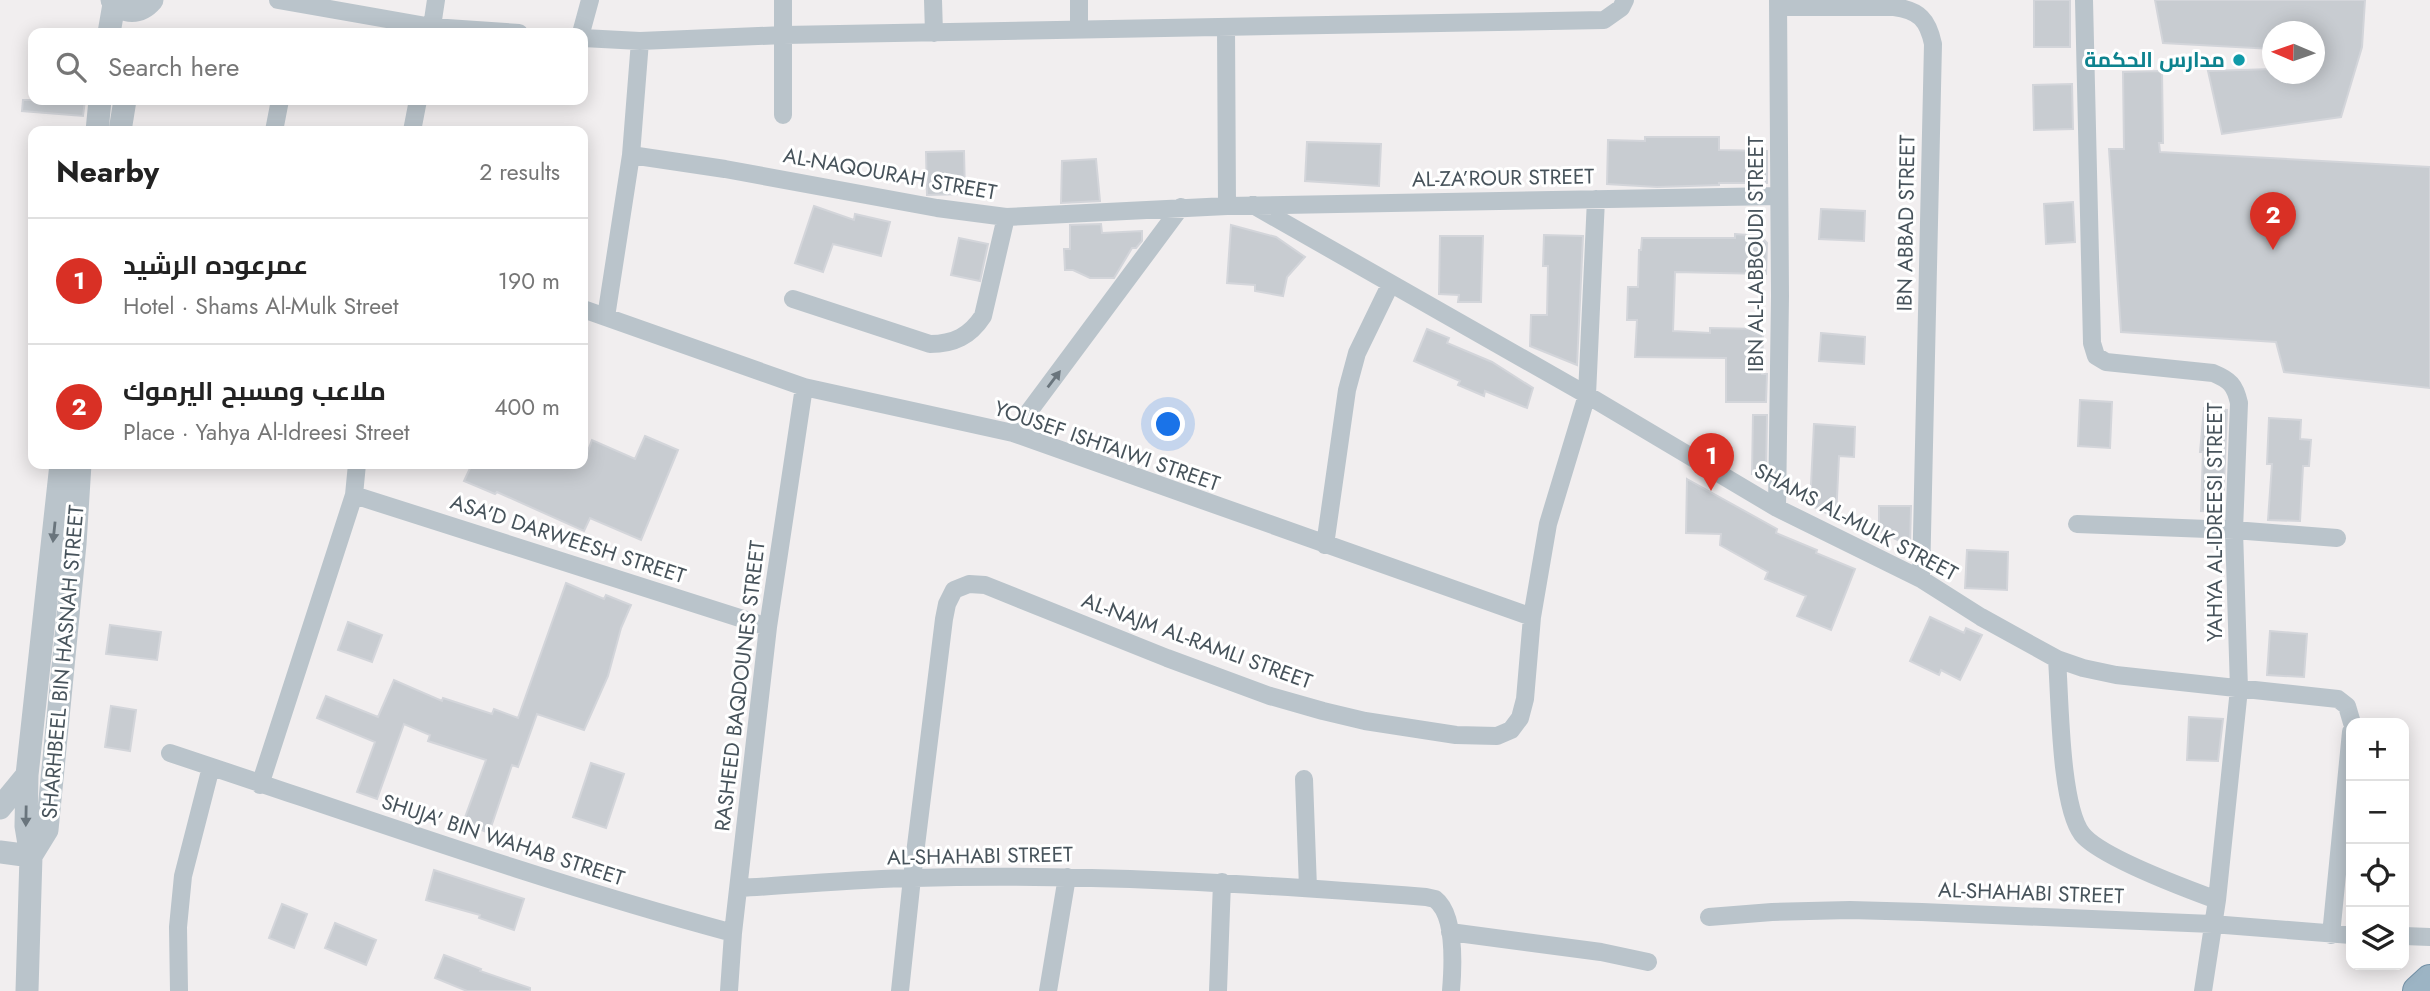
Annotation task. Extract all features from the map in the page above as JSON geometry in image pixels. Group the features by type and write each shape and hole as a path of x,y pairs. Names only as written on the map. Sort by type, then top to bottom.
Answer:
{"highway":[{"path":"2418,991 2430,980"}],"street":[{"path":"431,28 436,0"},
{"path":"584,28 590,0"},
{"path":"783,0 783,115"},
{"path":"933,0 934,33"},
{"path":"1079,0 1079,30"},
{"path":"588,37 640,41 784,35 1604,20 1621,8 1625,0"},
{"name":"YAHYA AL-IDREESI STREET","path":"2084,0 2092,343 2096,356 2106,362 2213,373 2227,379 2236,387 2239,403 2234,530 2239,689 2217,900 2203,991"},
{"path":"286,1 421,28"},
{"path":"109,28 113,2 127,11 150,2"},
{"path":"138,28 150,2"},
{"name":"IBN AL-LABBOUDI STREET","path":"1777,508 1779,4"},
{"name":"IBN ABBAD STREET","path":"1779,4 1909,9 1930,28 1933,44 1921,579"},
{"path":"1226,28 1227,205"},
{"path":"606,317 631,155 640,41"},
{"path":"97,126 100,105"},
{"path":"121,126 124,105"},
{"path":"275,126 279,105"},
{"path":"413,126 417,105"},
{"name":"AL-NAQOURAH STREET","path":"631,155 725,169 937,208 1006,217 1227,205"},
{"name":"AL-ZA’ROUR STREET","path":"1227,205 1779,196"},
{"name":"AL-NAJM AL-RAMLI STREET","path":"912,878 944,619 954,590 969,584 985,585 1270,696 1365,721 1456,735 1496,736 1511,730 1520,719 1525,699 1532,617 1548,524 1587,396 1597,199"},
{"name":"SHAMS AL-MULK STREET","path":"1253,205 1777,508 1921,579 1981,617 2057,659 2116,675 2338,699 2347,706 2351,718"},
{"path":"1013,433 1181,207"},
{"path":"793,299 930,344 945,344 960,339 975,328 983,316 1006,217"},
{"path":"1325,545 1347,390 1357,353 1390,285"},
{"name":"YOUSEF ISHTAIWI STREET","path":"588,311 804,387 1013,433 1532,617"},
{"name":"RASHEED BAQDOUNES STREET","path":"729,991 733,933 768,627 804,387"},
{"name":"SHARHBEEL BIN HASNAH STREET","path":"27,991 32,856 26,826 27,775 60,469"},
{"name":"SHARHBEEL BIN HASNAH STREET","path":"32,856 47,830 80,469"},
{"path":"260,785 354,495 357,469"},
{"name":"ASA'D DARWEESH STREET","path":"354,495 768,627"},
{"path":"2077,524 2234,530 2337,538"},
{"path":"2057,659 2067,792 2072,814 2082,834 2113,855 2174,884 2217,900"},
{"name":"SHUJA' BIN WAHAB STREET","path":"170,753 565,885 733,933"},
{"path":"179,991 180,903 184,876 211,767"},
{"path":"0,808 27,775"},
{"path":"1304,779 1308,888"},
{"path":"2331,935 2346,781"},
{"path":"0,852 32,856"},
{"path":"1048,991 1067,877"},
{"name":"AL-SHAHABI STREET","path":"739,888 912,878 1067,877 1222,882 1436,899 1445,911 1450,932 1453,964 1451,991"},
{"path":"900,991 912,878"},
{"path":"1218,991 1222,882"},
{"name":"AL-SHAHABI STREET","path":"1709,917 1746,913 1850,910 2212,924 2346,935"},
{"path":"1450,932 1648,962"},
{"path":"2409,936 2430,937"}],"building":[{"path":"2034,0 2070,0 2070,47 2034,47"},
{"name":"مدارس الحكمة","path":"2155,0 2365,0 2362,47 2341,117 2222,134 2208,71 2262,69 2262,84 2325,84 2325,21 2262,21 2262,48 2163,43"},
{"path":"2162,71 2163,143 2159,143 2160,152 2430,167 2430,388 2284,372 2276,342 2121,332 2109,149 2124,149 2123,72"},
{"path":"2072,84 2073,129 2034,130 2033,85"},
{"path":"23,100 28,100 28,105 84,105 83,116 22,111"},
{"path":"1645,137 1719,137 1719,150 1767,151 1767,183 1657,187 1607,184 1608,140 1645,141"},
{"path":"1307,142 1381,144 1379,186 1305,181"},
{"path":"964,151 965,194 927,195 926,152"},
{"path":"1096,159 1100,201 1061,203 1062,161"},
{"path":"2073,202 2075,242 2046,244 2044,204"},
{"path":"814,206 854,220 855,214 890,222 881,256 833,244 823,272 795,263"},
{"path":"1821,209 1865,211 1864,241 1819,239"},
{"path":"1101,224 1102,233 1142,231 1142,241 1136,248 1132,248 1114,278 1090,278 1073,270 1065,270 1064,249 1070,249 1070,225"},
{"path":"1231,225 1276,237 1305,257 1287,277 1283,296 1255,291 1255,285 1227,283"},
{"path":"1735,234 1760,236 1767,243 1766,274 1675,272 1673,331 1710,333 1710,328 1763,329 1762,374 1767,374 1766,402 1726,402 1726,358 1635,357 1637,320 1627,320 1628,287 1638,287 1642,238 1735,238"},
{"path":"1544,235 1583,236 1577,365 1530,346 1531,315 1547,315 1548,266 1543,266"},
{"path":"1440,236 1483,236 1481,302 1458,302 1459,295 1439,294"},
{"path":"959,238 988,244 980,281 951,275"},
{"path":"1427,329 1449,338 1447,343 1492,362 1533,388 1527,408 1485,391 1484,396 1458,385 1460,381 1414,361"},
{"path":"1821,333 1865,337 1864,364 1819,361"},
{"path":"2080,400 2112,402 2110,448 2078,446"},
{"path":"2204,408 2227,410 2223,512 2201,511 2203,452 2200,452"},
{"path":"1753,415 1767,415 1766,474 1752,474"},
{"path":"2269,418 2301,420 2300,439 2311,440 2309,466 2303,466 2300,521 2268,520 2272,464 2267,464"},
{"path":"1814,424 1855,427 1854,457 1839,456 1836,518 1810,505"},
{"path":"645,436 678,450 641,540 590,518 584,531 497,492 495,494 464,481 470,469 588,469 588,451 592,440 635,459"},
{"path":"1687,479 1777,529 1776,533 1855,569 1831,630 1797,616 1806,596 1765,579 1768,572 1720,545 1721,534 1686,533"},
{"path":"1879,506 1911,506 1910,546 1879,531"},
{"path":"1967,550 2008,552 2007,590 1965,588"},
{"path":"566,583 604,599 606,595 631,605 621,628 608,676 584,730 537,714 518,767 512,765 489,833 463,823 486,760 428,741 430,735 404,724 377,799 357,792 375,742 317,718 326,696 378,717 394,680 442,701 443,698 492,714 494,709 518,718"},
{"path":"1930,617 1964,633 1966,628 1982,635 1960,680 1941,670 1939,675 1910,661"},
{"path":"348,622 382,635 372,662 338,650"},
{"path":"110,625 161,632 157,660 106,654"},
{"path":"2270,631 2307,634 2304,677 2267,675"},
{"path":"111,706 136,710 130,751 105,747"},
{"path":"2189,717 2223,719 2218,761 2187,760"},
{"path":"591,763 624,774 606,828 573,817"},
{"path":"434,870 524,899 514,930 479,918 480,915 426,900"},
{"path":"282,904 307,914 294,948 269,938"},
{"path":"335,923 376,940 366,965 325,948"},
{"path":"444,955 530,988 530,991 467,991 435,978"}],"place":[{"name":"مدارس الحكمة","path":"2239,60"},
{"name":"ملاعب ومسبح اليرموك","path":"2273,250"},
{"name":"عمرعوده الرشيد","path":"1711,491"}]}
